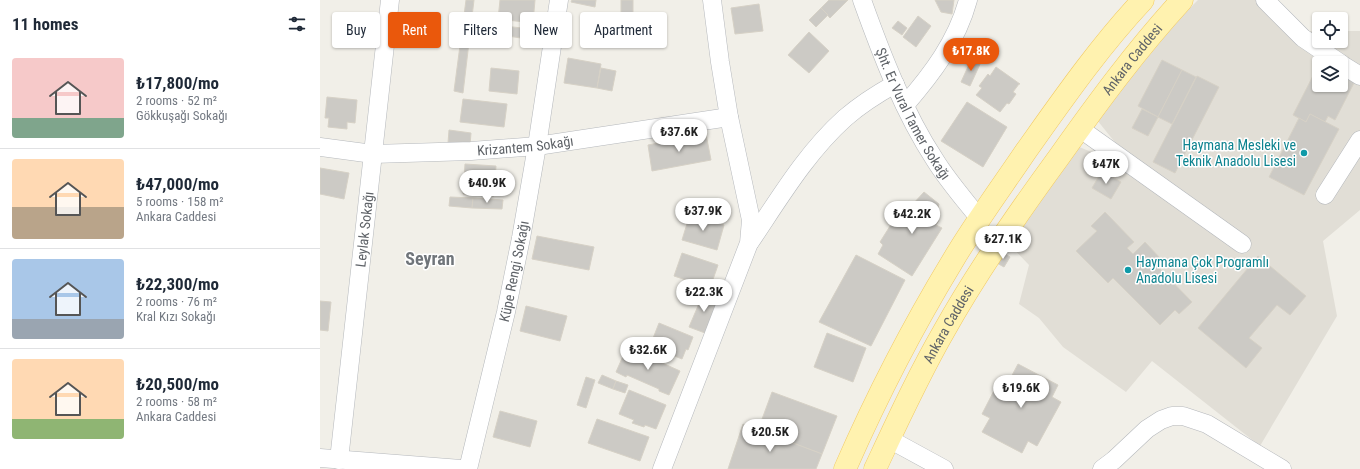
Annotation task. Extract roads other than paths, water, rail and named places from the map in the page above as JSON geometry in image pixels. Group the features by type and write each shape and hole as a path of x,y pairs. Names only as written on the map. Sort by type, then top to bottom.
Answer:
{"main road":[{"name":"Ankara Caddesi","path":"845,469 868,417 922,312 980,218 1068,91 1099,50 1143,0"},
{"name":"Ankara Caddesi","path":"876,469 922,371 944,330 982,267 1079,128 1126,65 1182,0"}],"street":[{"name":"Leylak Sokağı","path":"339,460 390,0"},
{"name":"Küpe Rengi Sokağı","path":"468,469 506,312 536,146 559,0"},
{"path":"712,0 729,117 751,220 750,243"},
{"name":"Şht. Er Vural Tamer Sokağı","path":"862,0 895,84 934,160 962,198 980,218"},
{"path":"905,105 942,58 957,32 968,0"},
{"path":"1265,0 1303,38 1330,56"},
{"path":"1348,68 1360,76"},
{"path":"662,469 750,243 798,171 828,135 845,118 863,104 895,84"},
{"name":"Krizantem Sokağı","path":"320,147 373,154 471,151 536,146 729,117"},
{"path":"1079,128 1242,244"},
{"path":"1325,195 1360,140"},
{"path":"1102,469 1114,460 1147,429 1161,420 1172,416 1183,416 1207,424 1282,469"},
{"path":"889,439 944,469"},
{"path":"320,458 461,469"}],"place":[{"name":"Haymana Mesleki ve Teknik Anadolu Lisesi","path":"1304,153"},
{"name":"Haymana Çok Programlı Anadolu Lisesi","path":"1128,270"}],"district":[{"name":"Seyran","path":"430,258"}]}
